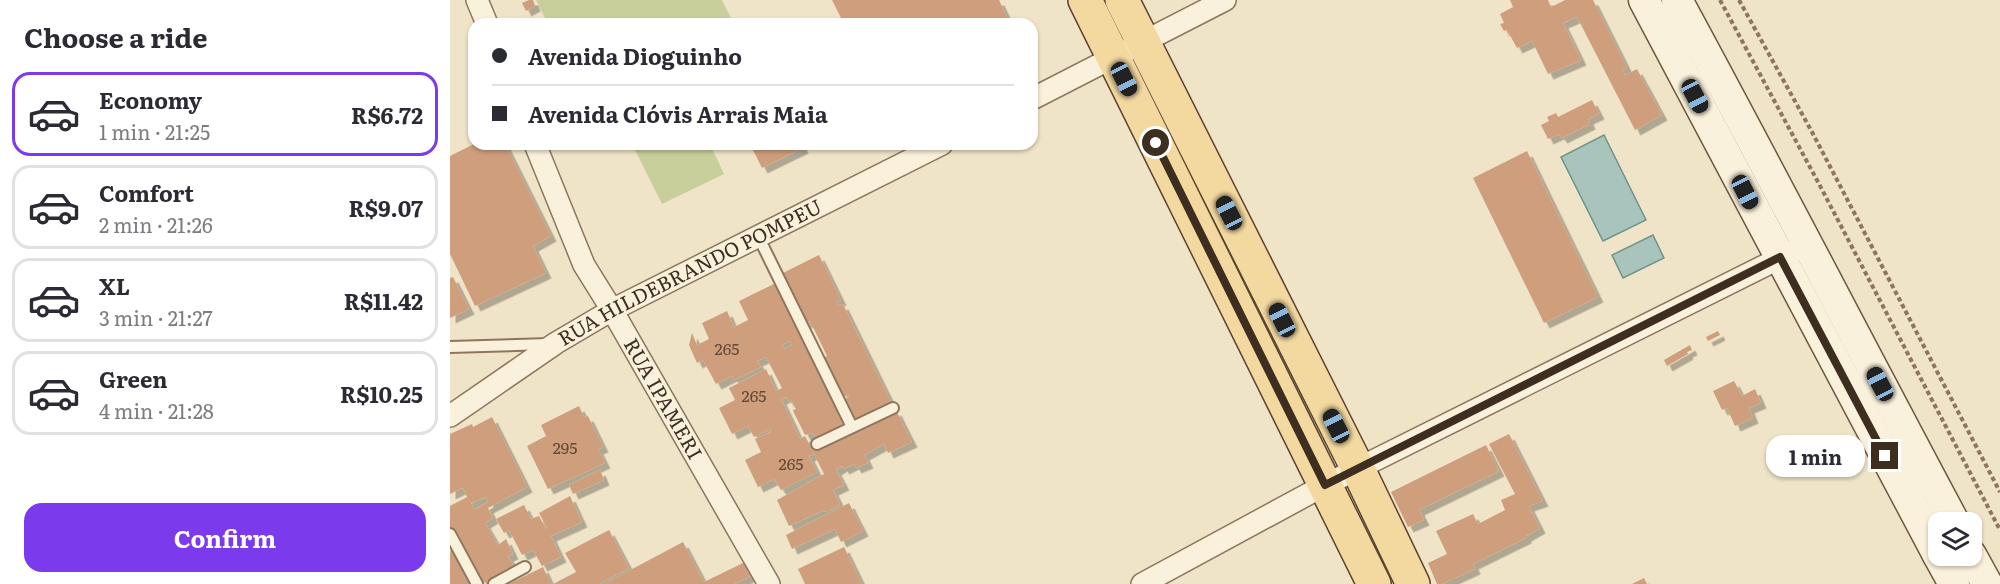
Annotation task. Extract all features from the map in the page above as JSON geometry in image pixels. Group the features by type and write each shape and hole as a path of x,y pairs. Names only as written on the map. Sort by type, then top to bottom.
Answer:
{"main road":[{"path":"1085,0 1374,584"},
{"path":"1122,0 1358,469 1413,584"},
{"path":"1644,0 1948,512"},
{"path":"1677,0 1762,156 1793,251 1928,534"},
{"path":"1944,566 1954,584"},
{"path":"1977,566 1987,584"}],"street":[{"path":"477,0 484,18"},
{"path":"1038,96 1225,0"},
{"name":"RUA IPAMERI","path":"537,150 584,265 769,584"},
{"name":"RUA HILDEBRANDO POMPEU","path":"450,417 556,343 612,310 930,150"},
{"path":"1142,584 1325,485 1793,251"}],"lane":[{"path":"758,236 852,427"},
{"path":"450,347 556,343"},
{"path":"817,444 893,408"},
{"path":"450,534 477,584"},
{"path":"494,584 525,567"}],"path":[{"path":"1720,0 2000,530"},
{"path":"1739,0 1812,132 2000,492"}],"green space":[{"path":"536,0 722,0 731,18 545,18"},
{"path":"635,150 713,150 724,174 662,204"}],"water":[{"path":"1604,135 1646,220 1603,241 1561,157"},
{"path":"1653,235 1664,258 1623,278 1612,255"}],"building":[{"path":"533,0 535,6 526,11 522,3"},
{"path":"832,0 999,0 1007,17 1005,18 841,18"},
{"path":"1510,0 1548,0 1551,7 1565,0 1593,0 1627,68 1622,70 1625,75 1637,69 1662,115 1635,130 1577,17 1563,23 1581,60 1548,74 1532,41 1517,48 1507,30 1504,31 1500,24 1504,23 1500,14 1513,7"},
{"path":"1592,100 1599,114 1588,119 1590,124 1562,138 1559,134 1548,139 1541,125 1549,121 1547,117 1556,113 1558,117"},
{"path":"468,147 468,150 508,150 551,236 533,246 546,273 475,306 450,254 450,156"},
{"path":"753,150 799,150 762,168"},
{"path":"1527,151 1598,297 1544,323 1473,178"},
{"path":"819,255 841,300 836,302 838,306 843,304 893,406 858,424 845,399 849,397 848,395 844,397 837,383 833,385 825,370 829,368 824,358 827,356 810,321 806,323 781,274"},
{"path":"453,277 469,309 450,318 450,278"},
{"path":"778,282 849,427 818,442 813,433 805,435 794,413 793,410 796,409 792,401 789,402 786,397 781,399 800,439 805,436 812,449 896,410 912,442 888,453 884,444 864,455 868,463 856,468 854,464 844,469 842,466 836,470 844,485 833,490 840,505 789,526 777,500 824,474 814,454 809,456 817,472 781,490 774,479 758,487 745,460 761,452 755,439 771,432 770,429 754,437 748,426 732,434 719,408 735,400 729,388 766,369 776,391 782,388 766,357 757,361 761,367 734,380 732,376 716,384 703,360 697,363 689,345 692,333 697,345 709,339 702,323 727,311 734,327 748,320 739,301","holes":["790,341 792,345 784,349 782,345"]},
{"path":"1718,331 1720,335 1708,341 1706,337"},
{"path":"1690,345 1692,350 1687,352 1688,354 1667,366 1664,360"},
{"path":"1734,381 1742,396 1755,389 1761,403 1749,408 1753,418 1735,426 1727,408 1722,410 1713,391"},
{"path":"579,406 584,417 588,416 603,447 598,449 605,463 548,489 527,446 546,436 541,425"},
{"path":"492,417 527,487 488,508 493,518 485,523 498,545 506,539 513,554 508,556 513,565 484,583 450,532 450,506 467,497 463,488 450,494 450,434 472,424 473,427","holes":["486,497 488,502 474,510 471,503"]},
{"path":"1509,434 1543,501 1529,506 1540,528 1526,538 1473,564 1475,569 1442,584 1437,584 1428,563 1447,554 1436,531 1473,514 1478,524 1505,510 1501,500 1515,494 1489,444"},
{"path":"1486,445 1499,471 1419,510 1424,520 1408,527 1391,492"},
{"path":"600,470 604,480 573,494 569,485"},
{"path":"570,496 582,522 551,536 561,557 542,566 533,550 522,555 509,530 504,533 496,519 524,505 531,519 539,516 546,529 539,513"},
{"path":"849,503 863,531 841,542 835,529 792,549 786,535"},
{"path":"609,530 629,568 599,584 553,584 576,572 565,553"},
{"path":"683,542 704,582 745,562 751,576 734,584 604,584"},
{"path":"844,547 862,584 805,584 798,569"},
{"path":"453,550 471,584 450,584 450,551"},
{"path":"543,567 551,584 508,584 529,574"},
{"path":"1644,578 1647,584 1632,584"}],"route":[{"path":"1156,143 1325,485 1780,257 1885,456"}]}
